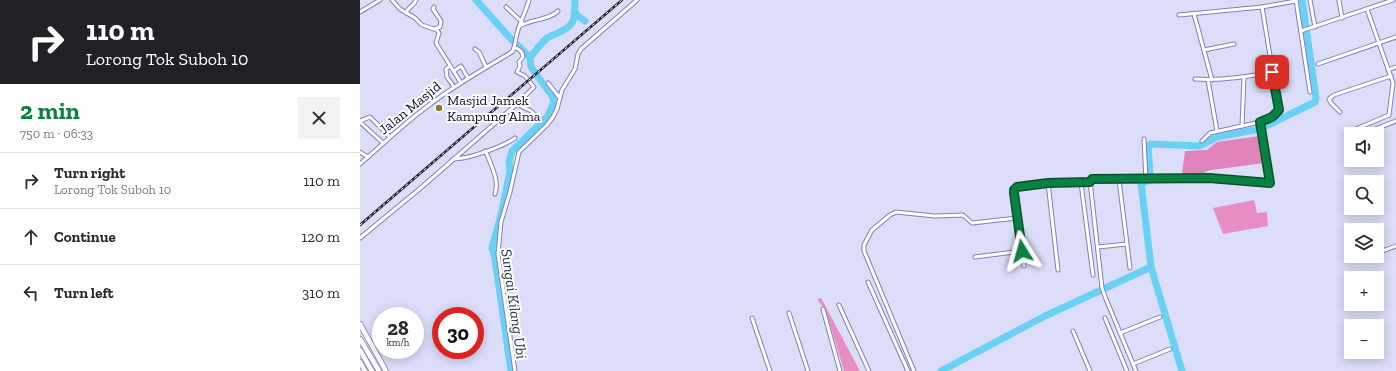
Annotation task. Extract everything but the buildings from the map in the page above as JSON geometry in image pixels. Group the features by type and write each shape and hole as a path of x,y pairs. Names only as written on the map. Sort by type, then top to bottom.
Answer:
{"main road":[{"path":"360,324 386,371"},
{"path":"360,339 379,371"},
{"path":"360,350 372,371"},
{"path":"360,362 365,371"}],"street":[{"path":"360,12 380,0"},
{"path":"392,0 400,9 422,25 435,29 439,34 436,43 461,83"},
{"path":"406,13 410,7 414,5 416,0"},
{"path":"360,238 423,186 517,104 534,87 525,76 517,72 520,66 519,62 523,57 523,54 515,47 516,39 526,14 529,0"},
{"path":"514,371 498,254 501,222 510,192 519,152 553,117 562,90 575,68 580,49 637,0"},
{"path":"1310,0 1313,27"},
{"path":"1339,0 1342,18"},
{"path":"1302,30 1393,0"},
{"path":"1179,15 1262,7 1296,1 1302,30 1310,92"},
{"path":"434,7 434,12 441,22 440,27 435,29"},
{"path":"1202,141 1207,134 1217,131 1261,124 1272,117 1279,110 1262,7"},
{"path":"506,8 522,22"},
{"path":"1360,127 1389,115 1393,83 1367,9"},
{"path":"520,26 537,19 552,16 558,11"},
{"path":"1194,14 1212,80"},
{"path":"1318,64 1396,37"},
{"path":"1204,50 1234,44"},
{"name":"Jalan Masjid","path":"360,164 421,111 468,78 510,54 515,47"},
{"path":"475,49 479,52 486,67"},
{"path":"450,66 446,69 446,76 454,87"},
{"path":"454,71 461,66 468,78"},
{"path":"1388,70 1396,67"},
{"path":"1195,79 1212,80 1244,78 1272,72"},
{"path":"1340,112 1329,99 1334,95 1391,76"},
{"path":"1242,126 1244,78"},
{"path":"1208,80 1217,131"},
{"path":"548,83 560,98"},
{"path":"517,104 531,111 540,118"},
{"path":"383,143 360,121 370,117 390,137"},
{"path":"1381,127 1396,121"},
{"path":"1024,266 1014,193 1015,188 1048,183 1209,178 1270,183 1261,124"},
{"path":"453,159 462,159 510,142 515,138"},
{"path":"1144,139 1148,180"},
{"path":"485,151 496,179 495,194"},
{"path":"360,152 368,157"},
{"path":"1118,180 1130,268"},
{"path":"1091,181 1101,278 1106,299 1136,371"},
{"path":"1048,183 1058,270"},
{"path":"1081,183 1093,275"},
{"path":"914,371 864,252 864,245 872,230 896,212 920,215 963,216 972,223 1017,218"},
{"path":"1098,247 1127,244"},
{"path":"1384,250 1396,246"},
{"path":"975,257 1022,251"},
{"path":"868,282 908,371"},
{"path":"839,305 868,371"},
{"path":"823,309 840,371"},
{"path":"789,313 808,371"},
{"path":"1120,333 1160,317"},
{"path":"752,318 770,371"},
{"path":"1105,318 1127,371"},
{"path":"1073,331 1090,371"},
{"path":"1133,364 1170,349"}],"shaded area":[{"path":"1259,136 1264,163 1211,170 1197,175 1182,174 1185,151 1207,150 1217,142"},
{"path":"1254,200 1257,213 1267,212 1268,226 1223,234 1213,208"},
{"path":"821,298 860,371 844,371 826,311 817,299"}],"waterway":[{"path":"476,0 510,38 530,57"},
{"name":"Sungai Kilang Ubi","path":"511,371 495,259 492,248 502,211 510,171 509,162 512,151 548,116 554,102 552,96 531,67 530,57 547,38 569,27 574,16 575,0"},
{"path":"1182,371 1151,267 1141,183 1148,181 1150,175 1148,146 1151,144 1199,146 1217,137 1260,129 1315,102 1316,98 1302,0"},
{"path":"575,12 585,21"},
{"path":"941,371 1045,316 1151,267"}],"railway":[{"path":"360,225 622,0"}],"place":[{"name":"Masjid Jamek Kampung Alma","path":"439,108"}],"route":[{"path":"1022,251 1014,193 1014,190 1017,187 1048,183 1081,183 1090,182 1092,179 1118,180 1209,178 1270,183 1260,122 1272,117 1279,110 1272,72"}]}
